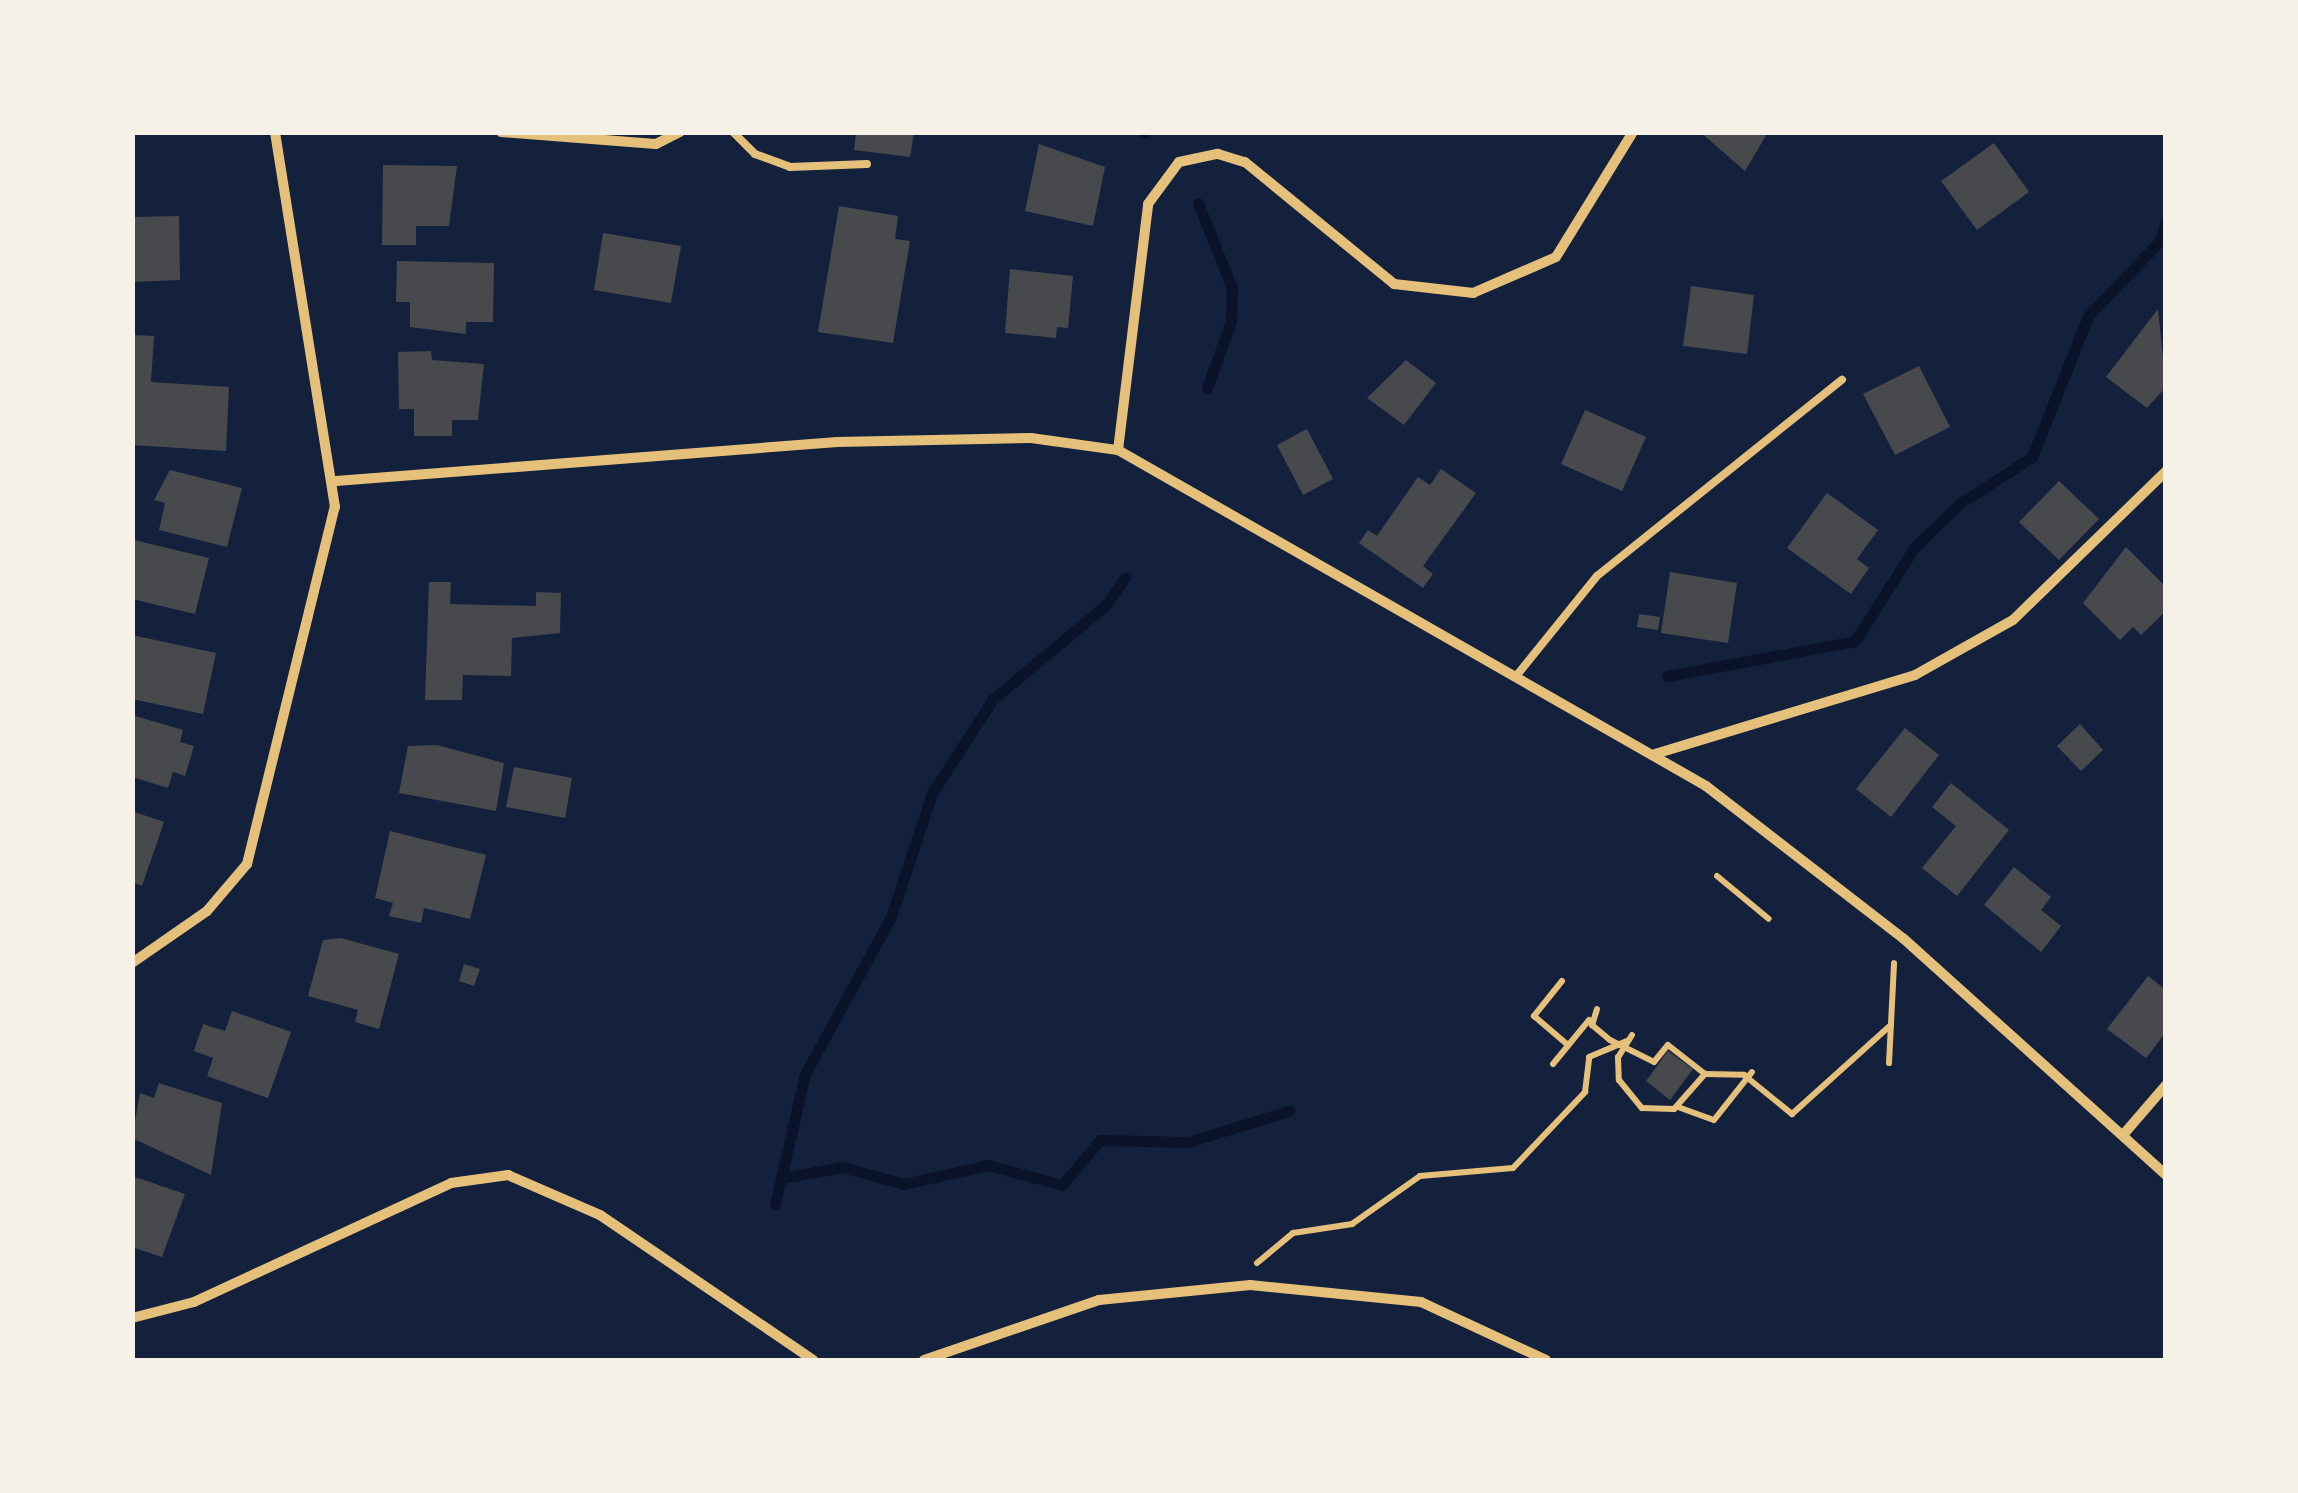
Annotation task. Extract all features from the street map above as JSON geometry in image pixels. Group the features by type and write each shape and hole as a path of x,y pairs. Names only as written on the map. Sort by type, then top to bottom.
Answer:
{"street":[{"path":"132,963 208,911 247,864 336,481 275,132"},
{"path":"502,132 656,144 680,132"},
{"path":"1118,450 1148,204 1179,162 1218,154 1246,162 1394,284 1473,294 1556,256 1633,132"},
{"path":"336,481 837,442 1030,438 1118,450 1399,617 1517,675 1655,754 1904,939 2166,1175"},
{"path":"1655,754 1915,675 1964,648 2027,608 2166,472"},
{"path":"2123,1135 2166,1085"},
{"path":"132,1318 194,1302 452,1184 508,1175 600,1215 813,1360"},
{"path":"924,1360 1099,1300 1250,1284 1421,1302 1546,1360"}],"lane":[{"path":"733,132 756,154 790,166 866,164"},
{"path":"1517,675 1598,576 1842,380"}],"path":[{"path":"1716,876 1769,919"},
{"path":"1888,1063 1904,939"},
{"path":"1562,981 1534,1016 1568,1046"},
{"path":"1553,1064 1597,1008"},
{"path":"1590,1019 1610,1040 1629,1038 1654,1062 1668,1046 1705,1074 1750,1075 1792,1114 1891,1025"},
{"path":"1629,1038 1617,1065 1630,1100 1662,1113 1678,1106 1705,1074"},
{"path":"1250,1284 1258,1262 1293,1233 1335,1232 1420,1176 1513,1168 1585,1092 1589,1057 1629,1038"},
{"path":"1678,1106 1714,1120 1750,1075"}],"building":[{"path":"856,132 914,132 910,157 854,150"},
{"path":"1700,132 1768,132 1745,171"},
{"path":"1994,143 2029,192 1977,230 1941,181"},
{"path":"1039,144 1105,167 1093,226 1025,211"},
{"path":"383,165 457,166 449,226 416,226 416,245 382,245"},
{"path":"839,206 898,216 895,239 910,241 893,343 818,332"},
{"path":"179,216 180,280 132,282 132,217"},
{"path":"603,233 681,246 671,303 594,290"},
{"path":"397,261 494,263 493,322 466,322 466,334 410,327 410,302 396,302"},
{"path":"1010,269 1073,276 1068,328 1057,327 1056,338 1005,333"},
{"path":"1691,286 1754,295 1747,354 1683,346"},
{"path":"2158,309 2166,387 2147,408 2106,377"},
{"path":"132,335 154,336 151,382 229,387 226,451 132,445"},
{"path":"431,351 432,360 484,364 478,420 452,420 452,436 414,436 414,409 399,409 398,352"},
{"path":"1406,360 1436,383 1404,425 1367,398"},
{"path":"1919,366 1950,427 1895,455 1863,394"},
{"path":"1585,410 1646,437 1622,491 1561,464"},
{"path":"1307,429 1333,479 1303,495 1277,445"},
{"path":"1441,469 1476,493 1423,566 1433,574 1423,588 1359,543 1368,530 1377,536 1418,477 1430,485"},
{"path":"170,470 242,488 227,547 159,530 165,503 154,500"},
{"path":"2059,481 2099,519 2059,560 2019,522"},
{"path":"1827,493 1878,530 1857,559 1869,568 1851,594 1787,548"},
{"path":"134,540 209,558 195,614 132,599"},
{"path":"2126,547 2166,587 2166,611 2141,635 2133,627 2120,640 2083,603"},
{"path":"1670,572 1737,583 1728,643 1661,633"},
{"path":"429,582 451,582 450,604 536,606 536,592 561,593 560,633 512,638 511,676 463,675 462,700 425,700"},
{"path":"1639,614 1660,617 1658,630 1637,627"},
{"path":"132,635 216,653 203,714 132,699"},
{"path":"132,715 183,730 180,742 194,746 185,776 173,772 168,788 132,777"},
{"path":"2080,724 2103,750 2081,771 2057,746"},
{"path":"1905,728 1939,755 1891,817 1856,789"},
{"path":"437,745 504,763 496,811 399,793 408,746"},
{"path":"514,767 572,778 565,818 506,807"},
{"path":"1951,783 2009,830 1957,896 1922,868 1956,826 1932,807"},
{"path":"132,811 164,822 142,886 132,882"},
{"path":"390,831 486,855 470,919 424,908 421,923 389,916 393,903 375,898"},
{"path":"2014,867 2051,897 2041,910 2061,926 2041,952 1984,905"},
{"path":"341,938 399,954 379,1029 355,1022 358,1010 308,996 323,940"},
{"path":"464,964 480,969 474,986 459,981"},
{"path":"2148,976 2166,990 2166,1032 2146,1058 2107,1029"},
{"path":"232,1011 291,1032 268,1098 207,1076 213,1058 194,1051 203,1024 225,1031"},
{"path":"1668,1051 1693,1069 1670,1100 1646,1081"},
{"path":"159,1083 222,1103 211,1175 132,1138 140,1093 154,1098"},
{"path":"132,1176 185,1194 162,1257 132,1247"}],"waterway":[{"path":"1198,203 1232,288 1231,321 1207,388"},
{"path":"1667,676 1855,641 1914,548 1959,504 2032,457 2088,316 2159,242 2166,222"},
{"path":"775,1204 805,1074 891,917 932,793 993,699 1107,604 1125,577"},
{"path":"788,1177 842,1167 904,1184 988,1165 1062,1185 1100,1140 1188,1142 1289,1111"}]}
